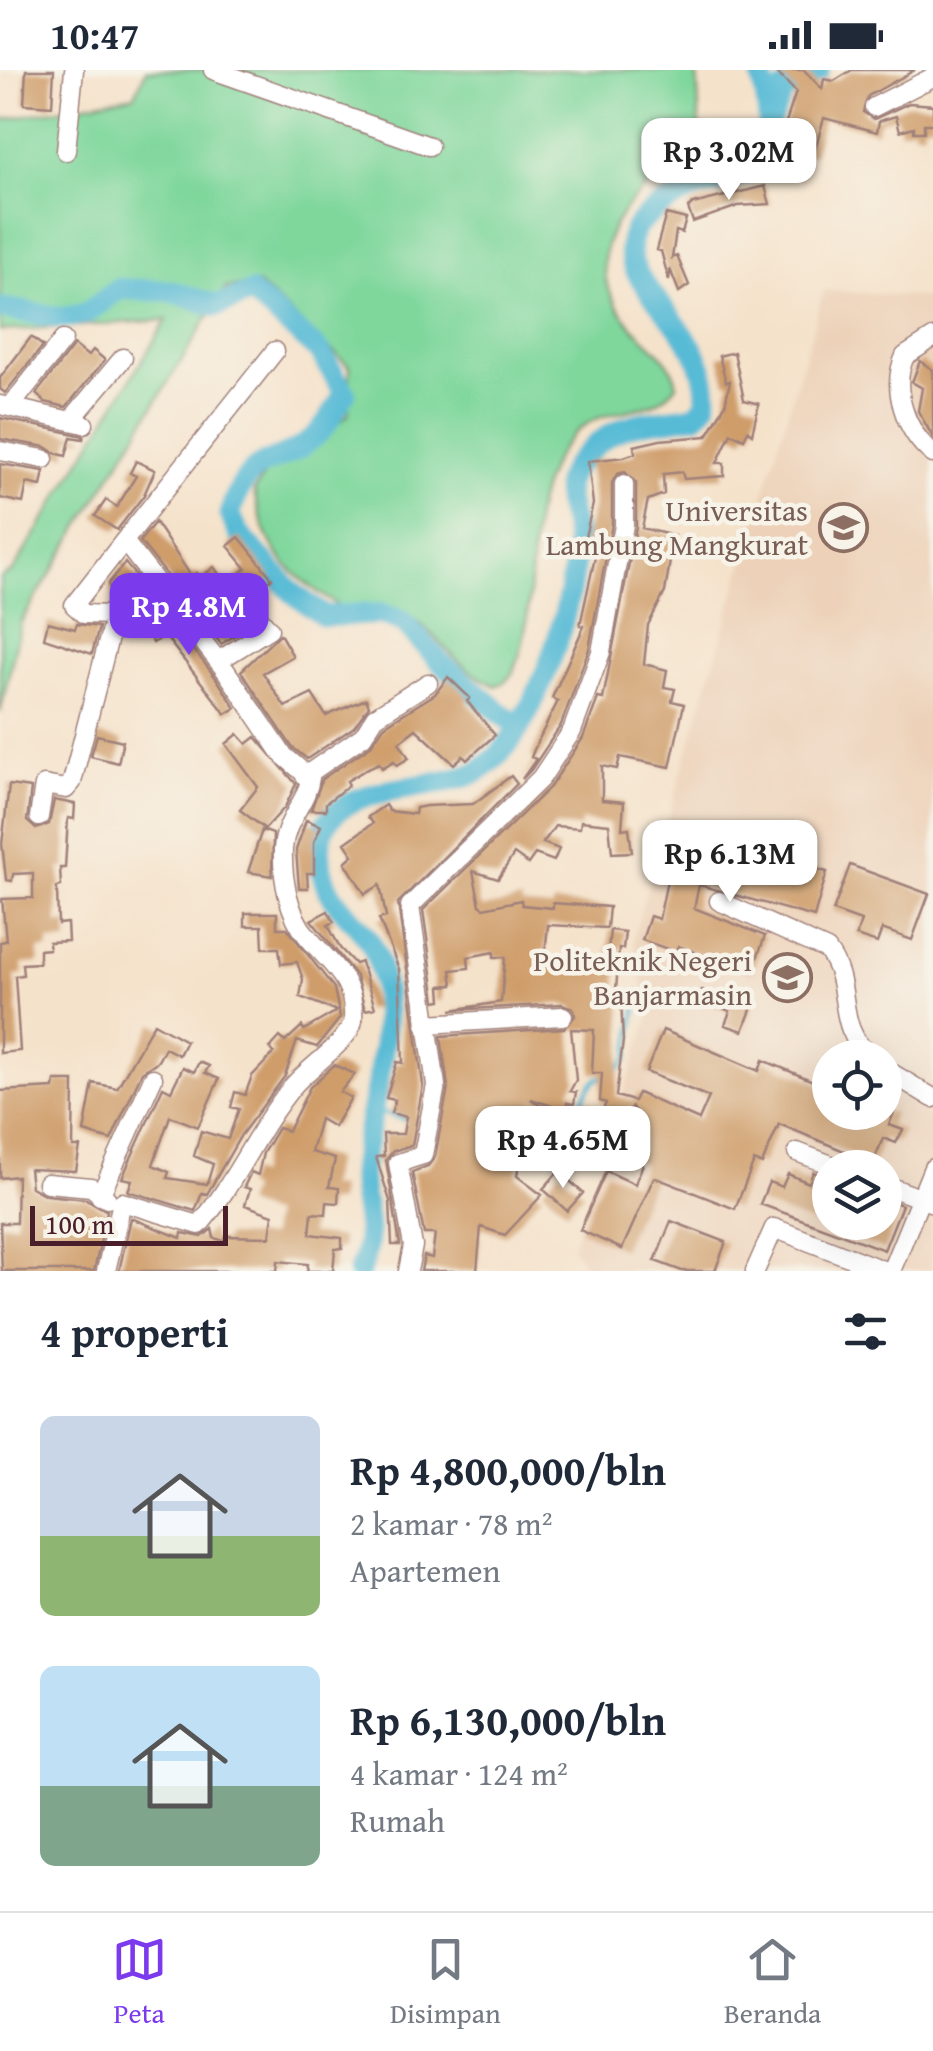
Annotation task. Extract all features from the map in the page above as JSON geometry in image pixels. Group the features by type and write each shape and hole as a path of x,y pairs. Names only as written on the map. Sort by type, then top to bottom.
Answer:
{"street":[{"path":"66,152 74,70"},
{"path":"213,70 429,146"},
{"path":"874,107 933,77"},
{"path":"933,338 905,356 899,389 914,436 933,454"},
{"path":"63,340 5,406 78,422 122,358"},
{"path":"39,816 44,785 66,789 72,782 113,622 110,615 84,614 74,605 275,351"},
{"path":"0,450 44,459"},
{"path":"408,1271 414,1246 398,1163 423,1155 436,1085 412,902 541,778 572,731 601,652 624,525 624,484"},
{"path":"46,1184 90,1187 100,1196 198,1225 224,1196 290,1089 323,1053 346,1038 353,1026 342,972 306,936 288,893 283,850 288,820 310,778 283,754 218,661 124,541"},
{"path":"218,661 269,630 246,604"},
{"path":"304,776 363,736 375,717 428,684"},
{"path":"720,902 827,950 836,963 853,1040"},
{"path":"426,1024 563,1016"},
{"path":"100,1196 153,1078"},
{"path":"902,1079 933,1098"},
{"path":"798,1152 812,1157"},
{"path":"755,1271 774,1228 888,1271 927,1201 933,1168"},
{"path":"902,1191 927,1201"},
{"path":"106,1271 122,1202"}],"shaded area":[{"path":"824,290 933,298 933,1271 590,1271 572,1247 649,1018 633,938"}],"green space":[{"path":"146,70 697,70 701,152 652,183 632,202 616,223 606,246 605,270 612,297 631,325 665,360 677,385 662,399 646,406 593,421 575,433 559,453 538,506 522,644 515,669 502,683 496,686 474,674 428,630 394,609 371,605 340,607 293,572 273,546 254,491 268,469 348,415 350,367 258,284 226,288 21,622 0,713 0,578 13,571 167,320 0,331 0,120 135,95"}],"building":[{"path":"26,70 54,70 52,106 24,104"},
{"path":"774,70 804,70 822,89 824,79 834,81 852,70 915,70 868,96 863,112 874,119 909,103 933,105 933,124 924,124 924,132 914,132 914,127 900,131 896,116 879,121 877,132 824,118 813,156 800,152 794,164 783,158 794,137 782,134 796,92"},
{"path":"765,186 770,204 738,206 693,222 688,208 693,204"},
{"path":"666,214 686,219 682,233 676,231 672,258 677,256 689,285 679,292 670,269 669,281 661,251 656,250"},
{"path":"31,337 43,346 5,393 0,389 0,378"},
{"path":"74,345 88,356 93,350 105,360 66,407 45,402 36,394"},
{"path":"734,352 744,400 759,404 752,434 748,431 744,439 731,433 717,463 724,463 724,476 684,479 682,472 663,474 664,494 648,500 642,528 674,536 665,592 648,625 644,664 667,670 664,687 675,689 672,701 684,704 670,767 620,757 617,769 602,766 602,800 624,802 622,829 629,828 632,852 612,853 609,824 581,821 580,828 555,826 543,843 559,849 554,861 535,854 528,864 514,854 498,879 473,871 480,905 484,908 521,900 522,905 553,908 553,903 609,907 607,928 548,925 544,962 607,962 610,930 625,932 623,949 619,948 616,991 621,999 623,1041 616,1096 634,1101 638,1093 699,1120 709,1097 646,1072 663,1030 759,1071 763,1060 812,1080 812,1130 903,1130 896,1143 883,1138 878,1150 842,1150 779,1124 762,1164 754,1161 735,1209 654,1177 622,1249 580,1230 606,1171 635,1184 643,1164 615,1152 634,1110 632,1107 614,1130 597,1123 606,1103 600,1101 602,1073 592,1073 594,1030 571,1029 576,1080 570,1091 576,1092 574,1104 567,1103 567,1111 531,1099 566,1125 566,1139 536,1139 536,1145 522,1145 517,1176 542,1195 505,1235 481,1227 477,1271 421,1271 424,1256 432,1258 435,1234 424,1234 412,1172 428,1166 435,1157 448,1087 441,1036 564,1028 575,1016 573,1008 562,1004 451,1010 501,1002 505,957 494,957 494,952 468,957 469,968 451,970 453,985 441,986 442,1000 436,1001 423,910 550,787 583,738 598,698 603,699 636,527 636,483 625,472 617,474 612,483 612,524 589,649 561,725 522,779 536,759 531,757 558,701 552,698 584,626 580,625 597,548 583,545 593,504 588,461 624,457 635,453 634,446 660,440 707,436 725,405 730,381 726,382 719,356"},
{"path":"920,361 933,370 933,437 918,411 922,388 912,382"},
{"path":"0,418 84,436 71,437 66,456 46,447 0,439"},
{"path":"136,461 155,470 144,495 117,530 95,516 106,500 117,507 136,476 130,473"},
{"path":"0,464 44,471 41,486 27,483 23,503 0,498"},
{"path":"155,522 191,576 197,573 200,578 214,567 228,586 246,568 228,546 239,537 272,578 253,594 243,592 234,598 226,589 208,601 220,620 235,611 247,628 221,644 140,541"},
{"path":"125,563 141,582 113,596 108,584"},
{"path":"160,607 236,708 226,714 165,636 153,643 146,631 158,624 151,611"},
{"path":"48,622 75,629 77,624 99,627 92,654 44,638"},
{"path":"280,634 293,656 263,673 285,707 312,694 326,716 366,699 369,706 354,727 307,759 292,747 241,671"},
{"path":"448,677 470,698 467,701 495,735 467,760 463,756 454,764 416,729 399,742 409,758 397,765 394,761 382,768 379,763 368,768 347,781 349,785 326,803 326,810 311,810 322,779 370,746 384,726 435,694"},
{"path":"238,734 247,744 256,737 296,784 285,807 265,829 240,810 258,787 226,744"},
{"path":"97,735 123,741 118,763 91,756"},
{"path":"511,776 517,784 398,903 423,1085 412,1145 393,1151 386,1160 400,1245 392,1245 390,1201 376,1157 384,1156 383,1134 403,1134 406,1117 391,1113 395,1100 386,1098 397,1062 403,1063 399,969 379,919 386,917 380,885 365,894 345,862 353,855 345,843 373,823 368,817 385,805 389,811 415,814 416,808 426,806 473,804"},
{"path":"9,785 31,788 27,821 36,829 49,824 54,800 75,804 74,819 68,818 65,868 60,868 61,886 57,887 58,924 67,923 68,941 49,942 49,949 39,950 39,963 22,964 23,975 15,976 20,1051 0,1053 0,942 6,941 2,899 33,898 33,873 13,874 12,881 6,880 2,844"},
{"path":"306,820 321,826 314,842 314,873 307,873 308,888 299,888 296,850"},
{"path":"262,830 273,834 272,876 248,872"},
{"path":"721,846 792,868 793,863 827,872 814,917 699,885 694,908 765,936 752,972 678,946 676,952 642,940 650,916 659,919 670,866 712,874"},
{"path":"850,865 929,894 912,940 882,929 877,943 856,936 861,921 833,911"},
{"path":"328,911 334,922 328,925 340,948 355,964 361,962 375,1008 365,1010 356,976 311,920"},
{"path":"245,913 277,913 277,928 287,928 334,988 340,1018 317,1047 297,1041 285,1076 241,1135 207,1194 202,1193 195,1211 128,1191 132,1180 122,1178 163,1087 171,1091 183,1067 194,1072 199,1062 209,1066 205,1073 219,1079 198,1127 170,1116 153,1165 169,1172 167,1178 207,1184 213,1164 194,1156 201,1131 228,1139 239,1109 231,1107 235,1092 245,1095 252,1076 274,1053 270,1048 280,1037 285,1042 302,1026 304,1030 337,1011 300,997 303,979 297,962 281,964 279,948 263,948 262,926 245,926"},
{"path":"702,990 734,1001 737,993 755,999 743,1031 725,1025 730,1011 698,999"},
{"path":"154,1023 186,1041 179,1055 165,1048 158,1061 142,1072 111,1140 84,1132 93,1083 117,1088"},
{"path":"334,1065 355,1074 340,1092 351,1098 334,1127 320,1119 311,1152 335,1159 329,1187 339,1188 338,1203 327,1202 326,1214 312,1213 310,1234 342,1238 342,1248 335,1249 333,1271 307,1271 308,1264 278,1261 277,1271 119,1271 131,1218 181,1238 182,1233 202,1237 212,1229 214,1238 224,1241 226,1236 270,1237 273,1215 245,1205 250,1189 244,1187 251,1172 258,1175 263,1153 278,1128 288,1131 310,1087"},
{"path":"55,1081 74,1081 73,1147 80,1147 76,1171 29,1169 31,1187 46,1195 86,1199 107,1211 94,1271 2,1271 0,1223 16,1223 17,1176 0,1178 0,1091 54,1088"},
{"path":"559,1171 583,1193 567,1211 543,1189"},
{"path":"788,1174 809,1183 812,1175 812,1223 760,1204 769,1182 782,1187"},
{"path":"671,1221 726,1242 715,1271 682,1271 655,1261"},
{"path":"857,1240 888,1240 884,1250"}],"waterway":[{"path":"359,1271 367,1242 362,1167 381,1066 384,989 373,947 327,886 320,847 326,825 340,809 360,798 460,778 479,771 502,751 541,684 564,616 576,546 566,494 571,473 583,457 612,433 637,424 696,415 706,404 704,377 695,353 637,273 631,255 632,236 639,224 658,208 684,194 748,172 761,161 768,142 768,113 760,70"},
{"path":"769,123 783,91 819,70"},
{"path":"0,308 61,318 85,314 119,289 171,291 217,306 251,293 320,352 345,393 313,438 255,469 246,479 230,514 239,534 293,593 324,616 381,614 402,621 442,664 519,728"},
{"path":"617,1071 628,1058 639,991"},
{"path":"520,1148 550,1151 566,1146 585,1095 603,1076"},
{"path":"373,1110 407,1120"}],"place":[{"name":"Universitas Lambung Mangkurat","path":"843,528"},
{"name":"Politeknik Negeri Banjarmasin","path":"787,978"}]}
